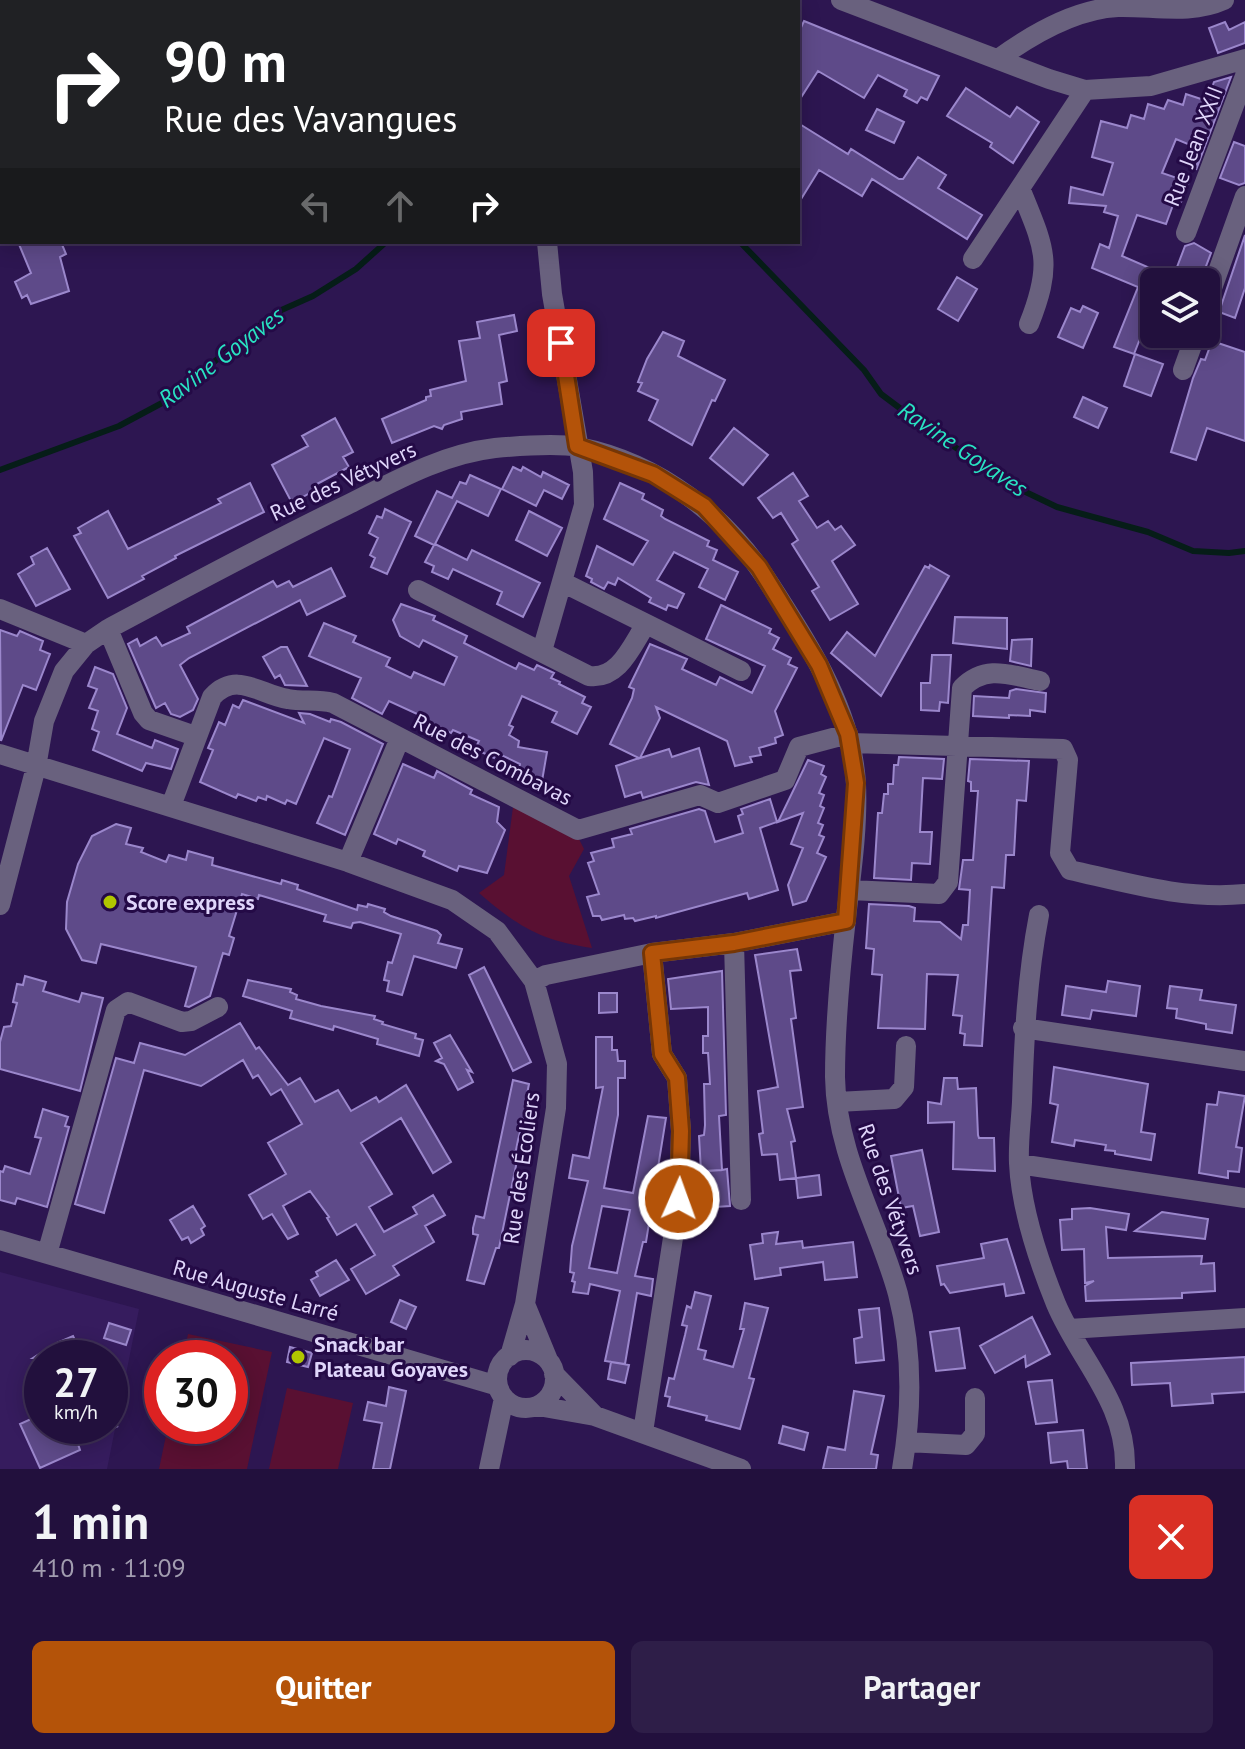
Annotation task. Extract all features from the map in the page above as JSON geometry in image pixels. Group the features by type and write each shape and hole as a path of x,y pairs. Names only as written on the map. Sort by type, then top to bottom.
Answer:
{"street":[{"name":"Rue Jean XXII","path":"841,0 867,4 998,59 1085,90 1151,86 1245,59"},
{"path":"998,59 1025,39 1068,20 1114,7 1209,7 1224,0"},
{"name":"Rue Jean XXII","path":"1186,233 1245,76"},
{"path":"973,259 1085,90"},
{"path":"1020,188 1046,259 1029,324"},
{"path":"1219,268 1245,196"},
{"path":"542,651 584,505 583,472 552,294 547,244"},
{"path":"1183,370 1191,348"},
{"name":"Rue des Vétyvers","path":"0,905 36,767 44,721 64,671 86,644 108,629 270,543 423,468 493,448 577,446 665,481 704,506 759,567 819,665 849,739 856,783 835,1029 837,1102 854,1176 898,1293 908,1352 910,1391 902,1469"},
{"path":"564,583 741,671"},
{"path":"418,590 589,676 606,676 614,672 646,624"},
{"path":"0,609 86,644"},
{"path":"108,629 143,713 149,720 195,736"},
{"path":"849,890 939,894 948,882 962,688 974,676 996,672 1040,681"},
{"name":"Rue des Combavas","path":"171,806 212,697 237,683 287,699 317,699 333,703 578,830 700,795 718,803 785,780 799,747 849,739"},
{"path":"348,862 400,738"},
{"path":"849,739 1063,749 1067,755 1060,853 1070,870 1171,893 1245,894"},
{"name":"Rue des Écoliers","path":"0,754 348,862 452,900 497,931 534,981 557,1064 556,1108 525,1304 510,1356"},
{"path":"1039,915 1023,1028 1019,1164 1029,1217 1048,1281 1069,1329 1116,1410 1125,1446 1125,1469"},
{"path":"534,981 546,975 652,953 734,943 846,921"},
{"path":"734,943 741,1200"},
{"path":"643,1432 679,1199 681,1131 677,1078 662,1054 652,953"},
{"path":"47,1254 116,1010 128,1002 182,1022 191,1021 218,1007"},
{"path":"1023,1028 1245,1061"},
{"path":"837,1102 894,1099 904,1087 906,1046"},
{"path":"1019,1164 1245,1198"},
{"name":"Rue Auguste Larré","path":"0,1240 501,1392"},
{"path":"495,1443 532,1407 550,1397 554,1388 551,1367 525,1304"},
{"path":"1069,1329 1245,1318"},
{"path":"489,1469 501,1392 501,1365 510,1356 527,1350 551,1367 595,1416"},
{"path":"501,1392 511,1405 595,1416 741,1469"},
{"path":"906,1442 966,1445 975,1434 975,1398"}],"shaded area":[{"path":"513,807 578,837 584,849 569,876 592,948 558,941 531,930 479,893 504,875"},
{"path":"0,1272 139,1309 128,1364 128,1340 24,1340 24,1444 112,1444 107,1469 0,1469"},
{"path":"188,1334 216,1340 187,1340"},
{"path":"248,1347 272,1352 247,1469 159,1469 164,1444 248,1444"},
{"path":"287,1388 353,1403 338,1469 269,1469"}],"building":[{"path":"804,21 939,76 927,100 921,97 917,103 904,96 907,90 878,75 864,98 818,71 800,99 800,30"},
{"path":"1225,22 1229,30 1245,22 1245,43 1218,53 1209,28"},
{"path":"1231,77 1196,170 1200,149 1176,139 1162,173 1189,182 1179,207 1173,205 1166,224 1137,215 1122,256 1150,268 1140,268 1140,339 1134,354 1114,347 1138,287 1092,268 1100,244 1109,248 1118,216 1104,212 1106,206 1069,203 1071,187 1103,195 1113,163 1092,157 1101,121 1127,128 1131,115 1144,119 1148,104 1164,109 1168,100 1183,105 1186,94 1207,101 1214,82"},
{"path":"966,88 1010,117 1017,107 1039,122 1013,163 990,147 992,143 947,116"},
{"path":"877,109 904,122 894,143 866,130"},
{"path":"800,124 848,154 851,149 899,179 903,179 918,157 946,175 938,188 982,215 967,239 872,179 862,196 819,170 800,201"},
{"path":"1234,142 1245,146 1245,183 1239,185 1220,178"},
{"path":"1245,235 1245,288 1235,318 1220,312"},
{"path":"1194,243 1211,253 1205,268 1177,268 1185,246"},
{"path":"19,244 62,244 66,254 60,257 69,291 31,304 27,295 22,298 15,282 31,273"},
{"path":"957,277 977,289 958,321 938,309"},
{"path":"1083,306 1098,313 1083,348 1058,337 1071,308 1080,312"},
{"path":"514,315 517,331 499,335 507,381 499,383 502,404 461,412 462,419 444,425 442,429 434,426 392,443 382,419 426,400 431,396 430,390 466,381 459,341 480,338 477,322"},
{"path":"663,332 684,341 678,356 725,380 715,401 712,400 692,445 649,420 658,400 638,391 642,383 638,382 647,359"},
{"path":"1220,344 1245,352 1245,441 1207,428 1196,460 1171,452 1193,378 1201,359 1205,360 1209,348 1220,348"},
{"path":"1135,354 1163,364 1151,396 1124,386"},
{"path":"1083,397 1107,408 1098,428 1074,417"},
{"path":"335,418 353,452 343,457 349,467 315,485 317,489 292,503 272,465 308,446 302,436"},
{"path":"734,428 768,455 743,485 710,458"},
{"path":"513,467 521,471 523,467 541,477 543,472 569,485 562,499 544,490 536,506 502,489"},
{"path":"793,473 808,496 799,501 817,528 828,521 835,530 841,526 855,545 832,561 858,604 830,620 812,591 819,587 792,544 798,540 781,513 773,518 758,498"},
{"path":"470,475 501,489 488,516 457,501 435,544 467,560 472,550 540,583 523,617 497,604 502,592 453,569 448,579 432,572 434,566 425,562 434,545 415,536 437,491 452,498 460,482 466,484"},
{"path":"250,483 264,512 175,556 142,576 144,579 108,598 74,536 81,533 78,528 108,511 128,549 221,503 218,499"},
{"path":"620,483 644,494 642,499 663,510 661,516 665,519 709,541 707,546 717,550 713,560 738,572 725,600 699,587 708,569 674,552 657,580 684,594 677,608 668,605 666,610 649,602 651,598 618,578 615,585 608,582 604,589 591,582 592,579 586,576 597,546 633,565 648,541 604,519"},
{"path":"385,509 411,522 387,574 371,567 375,558 370,555 378,538 369,533 377,516 382,518"},
{"path":"529,511 562,528 547,556 516,540"},
{"path":"47,548 70,589 36,606 18,574 34,564 31,557"},
{"path":"930,565 949,576 881,696 831,653 847,632 875,656 925,566 929,568"},
{"path":"331,568 345,596 307,615 300,600 189,658 180,665 198,699 193,710 180,717 171,714 165,703 156,708 128,644 137,639 140,646 156,637 162,646 190,633 187,627 273,581 277,587 289,581 293,587"},
{"path":"401,604 435,616 433,620 467,636 464,643 516,669 519,663 534,670 537,665 554,673 551,678 585,697 582,703 591,707 577,734 552,722 557,712 522,696 509,725 513,727 509,735 519,741 518,747 547,752 542,781 518,776 520,764 497,753 494,758 475,749 479,741 453,730 451,733 442,728 440,734 422,726 426,718 389,701 382,714 352,698 361,678 309,656 324,623 356,636 353,642 390,658 386,666 411,678 414,672 444,685 457,657 423,640 419,647 400,636 393,620"},
{"path":"721,605 771,629 769,633 779,638 773,649 791,658 788,664 797,668 775,711 783,735 775,738 776,743 759,748 761,755 750,757 752,762 735,766 727,741 656,707 660,718 640,758 669,749 672,757 699,748 709,785 696,782 643,798 641,792 625,797 616,766 639,758 610,744 632,698 634,689 629,687 650,644 687,659 682,669 716,685 720,677 752,693 765,666 706,639"},
{"path":"955,617 1007,618 1007,649 953,643"},
{"path":"0,630 17,636 20,631 43,641 40,650 50,654 36,690 23,685 1,741"},
{"path":"1032,639 1031,666 1010,661 1012,640"},
{"path":"287,647 307,686 285,685 280,675 275,678 263,657"},
{"path":"932,655 951,655 948,703 940,702 939,711 921,710 921,683 930,683"},
{"path":"95,667 113,674 127,708 117,734 152,748 155,740 178,749 171,769 146,763 142,771 93,750 99,732 92,729 98,711 89,708 97,689 88,686"},
{"path":"1010,691 1046,693 1045,712 1030,710 1030,716 1009,715 1009,718 973,716 974,696 1009,698"},
{"path":"243,700 304,723 299,713 341,722 383,744 345,835 317,823 329,796 332,797 350,749 324,738 296,804 287,800 285,804 267,796 266,800 258,797 256,801 238,794 236,798 200,782 213,750 208,748 219,722 225,725 233,705 239,708"},
{"path":"899,757 944,759 942,779 923,778 920,832 932,832 930,864 912,863 911,880 874,878 878,813 882,813 888,784 893,784 894,765 898,765"},
{"path":"970,759 1029,761 1026,801 1017,800 1014,855 1006,855 1004,888 992,887 982,1046 964,1045 965,1034 960,1033 962,1016 953,1015 958,975 927,974 925,1029 878,1028 882,975 872,974 874,949 866,948 869,904 915,908 914,921 940,922 961,939 963,925 968,925 970,890 959,889 963,860 973,860 978,791 971,791 971,782 968,781"},
{"path":"808,760 824,766 821,774 826,777 819,793 824,795 820,806 824,808 818,823 823,825 819,835 824,837 817,853 826,857 806,901 793,905 788,885 803,848 791,844 803,813 778,822"},
{"path":"403,764 434,778 437,771 472,790 470,794 499,807 497,822 505,830 487,873 459,866 457,871 423,856 425,851 398,839 396,844 374,834"},
{"path":"770,799 777,822 760,828 778,890 749,899 747,893 635,921 633,918 625,919 624,915 602,920 600,916 593,916 587,897 599,894 588,863 594,861 591,853 614,847 612,839 632,834 630,829 699,809 705,811 715,842 743,833 738,816 743,814 741,809"},
{"path":"116,824 131,828 126,844 143,848 141,852 166,862 169,855 186,860 188,851 213,858 212,865 281,884 282,880 298,885 297,889 357,910 358,905 367,907 368,904 385,909 384,912 391,916 437,931 441,935 438,943 462,949 456,968 414,956 402,995 387,991 389,981 384,980 388,962 392,963 401,934 360,922 353,923 351,928 324,921 326,915 259,895 258,899 242,894 229,936 234,938 229,955 223,953 210,996 189,1007 185,1006 196,967 101,944 96,963 82,960 66,929 67,902 78,864 92,836"},
{"path":"797,949 801,970 790,971 796,1018 791,1019 803,1107 787,1109 795,1141 791,1142 796,1178 780,1180 777,1154 762,1155 759,1134 763,1133 758,1091 778,1087 755,955"},
{"path":"484,967 531,1062 513,1071 469,975"},
{"path":"722,971 726,1115 719,1116 722,1170 701,1171 699,1136 704,1135 705,1125 704,1084 710,1084 708,1053 703,1053 703,1036 708,1036 708,1007 671,1009 668,979"},
{"path":"25,976 46,982 43,991 79,1002 82,993 103,998 80,1091 0,1069 0,1042 4,1027 11,1026 17,1003 13,1002 17,984 23,985"},
{"path":"248,980 291,989 290,992 297,995 296,999 375,1016 374,1019 382,1024 416,1034 415,1038 423,1040 419,1056 377,1044 378,1039 334,1026 333,1030 290,1018 292,1011 243,996"},
{"path":"1108,981 1140,986 1136,1016 1092,1010 1090,1019 1062,1015 1066,986 1106,992"},
{"path":"1170,986 1202,990 1200,1000 1236,1005 1232,1033 1206,1029 1206,1024 1176,1018 1177,1009 1167,1008"},
{"path":"599,993 617,993 617,1012 599,1013"},
{"path":"240,1023 256,1049 259,1047 288,1085 300,1078 315,1102 338,1090 351,1111 376,1097 379,1102 406,1085 451,1162 433,1173 401,1118 361,1143 392,1194 369,1207 384,1232 417,1214 413,1207 433,1195 445,1215 425,1226 434,1242 393,1266 399,1275 366,1294 351,1269 375,1255 356,1224 337,1235 329,1217 310,1191 283,1206 298,1234 288,1239 272,1214 263,1219 249,1195 286,1174 268,1143 302,1124 281,1089 271,1095 258,1075 253,1078 243,1060 201,1086 144,1070 104,1213 75,1204 116,1058 134,1063 140,1043 185,1055"},
{"path":"450,1035 472,1072 467,1070 473,1082 458,1090 444,1064 436,1061 442,1058 434,1043"},
{"path":"596,1037 612,1037 612,1050 617,1050 618,1061 625,1061 625,1078 618,1078 618,1115 604,1188 633,1193 648,1116 666,1118 646,1242 643,1242 635,1276 653,1279 651,1296 637,1293 625,1364 605,1361 620,1291 590,1284 588,1294 573,1292 574,1273 570,1272 572,1246 588,1181 569,1178 573,1155 589,1158 603,1087 596,1088","holes":["602,1206 630,1210 617,1273 589,1268"]},
{"path":"1054,1067 1148,1084 1141,1132 1155,1134 1151,1160 1115,1154 1115,1151 1105,1150 1106,1145 1075,1140 1074,1146 1052,1142 1058,1105 1050,1103"},
{"path":"944,1078 957,1078 958,1089 976,1088 978,1135 979,1138 994,1138 995,1171 953,1169 954,1122 928,1123 928,1102 941,1104"},
{"path":"513,1080 529,1084 527,1094 530,1095 518,1140 514,1160 517,1161 499,1248 496,1248 484,1284 467,1280 478,1235 473,1234 473,1228 476,1216 484,1218"},
{"path":"1219,1092 1245,1096 1236,1147 1242,1148 1239,1172 1228,1171 1228,1178 1199,1173 1207,1104 1217,1105"},
{"path":"43,1109 68,1117 65,1126 69,1127 47,1207 17,1198 15,1204 0,1200 0,1171 3,1172 5,1166 30,1174 41,1138 35,1137"},
{"path":"922,1150 939,1232 920,1236 913,1206 901,1208 891,1156"},
{"path":"727,1169 730,1206 715,1207 714,1197 710,1197 709,1171"},
{"path":"819,1175 821,1195 798,1198 796,1178"},
{"path":"193,1206 205,1226 201,1229 204,1235 191,1243 188,1237 182,1240 170,1220"},
{"path":"1090,1208 1129,1214 1126,1230 1106,1227 1108,1258 1202,1256 1201,1264 1214,1263 1215,1291 1182,1293 1182,1298 1086,1301 1085,1286 1094,1281 1085,1283 1084,1249 1062,1250 1060,1220 1072,1219 1072,1209"},
{"path":"1162,1212 1208,1219 1205,1239 1135,1231"},
{"path":"778,1232 776,1244 802,1241 803,1248 853,1242 857,1277 825,1280 823,1262 780,1268 781,1275 755,1279 750,1245 763,1243 762,1234"},
{"path":"1007,1239 1024,1293 1006,1296 1004,1284 950,1293 944,1284 941,1285 937,1266 984,1258 981,1244"},
{"path":"336,1260 349,1280 320,1296 311,1280 318,1276 316,1272"},
{"path":"695,1292 711,1296 698,1349 706,1351 704,1359 733,1367 744,1329 740,1329 745,1303 768,1308 749,1378 754,1379 740,1429 668,1406 670,1397 665,1396 669,1378 674,1379 687,1326 682,1325"},
{"path":"400,1300 416,1307 406,1329 391,1322"},
{"path":"879,1308 884,1360 856,1363 854,1339 862,1337 859,1310"},
{"path":"1032,1317 1050,1354 1026,1367 1025,1356 995,1373 980,1346"},
{"path":"109,1323 131,1330 128,1340 104,1338"},
{"path":"959,1328 965,1368 936,1371 930,1332"},
{"path":"290,1347 312,1353 308,1367 287,1362"},
{"path":"1245,1357 1245,1392 1212,1394 1213,1403 1172,1406 1170,1383 1132,1385 1131,1363"},
{"path":"611,1362 629,1365 625,1383 608,1379"},
{"path":"1052,1380 1057,1422 1036,1424 1028,1382"},
{"path":"389,1387 406,1391 390,1469 373,1469 382,1423 364,1420 368,1402 386,1406"},
{"path":"854,1391 884,1396 871,1454 878,1455 876,1469 823,1469 828,1447 845,1450"},
{"path":"783,1426 808,1433 804,1450 779,1443"},
{"path":"1083,1430 1087,1469 1068,1469 1067,1461 1051,1463 1048,1433"},
{"path":"29,1444 78,1444 80,1450 40,1468"}],"waterway":[{"name":"Ravine Goyaves","path":"0,470 119,426 162,403 277,312 313,296 356,269 384,244"},
{"name":"Ravine Goyaves","path":"742,244 864,370 881,394 1009,484 1057,507 1148,532 1193,551 1245,551"}],"place":[{"name":"Score express","path":"110,902"},
{"name":"Snack bar Plateau Goyaves","path":"298,1357"}],"route":[{"path":"561,343 571,391 577,446 653,474 678,488 704,506 759,567 819,665 841,710 856,783 846,921 734,943 652,953 662,1054 677,1078 681,1131 679,1199"}]}
